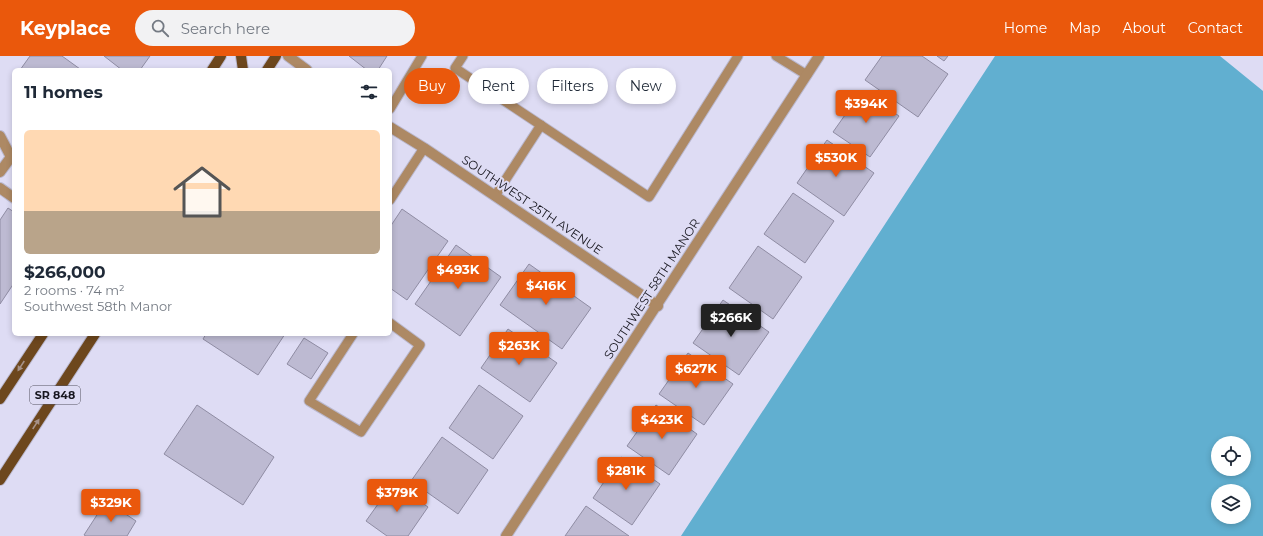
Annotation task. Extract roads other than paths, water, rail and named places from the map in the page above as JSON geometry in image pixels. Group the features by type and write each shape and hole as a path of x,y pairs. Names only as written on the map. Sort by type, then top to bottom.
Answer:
{"main road":[{"path":"213,68 221,56"},
{"path":"241,56 243,68"},
{"path":"268,68 276,56"},
{"path":"0,398 42,336"},
{"name":"SR 848","path":"0,480 94,336"}],"street":[{"path":"288,56 304,68"},
{"name":"SOUTHWEST 58TH MANOR","path":"506,536 658,306 819,56"},
{"name":"SOUTHWEST 25TH AVENUE","path":"392,128 496,196 658,306"},
{"path":"0,136 12,158 0,172"},
{"path":"0,188 12,197"}],"lane":[{"path":"392,106 422,56"},
{"path":"463,56 455,68 648,197 738,56"},
{"path":"776,56 806,75"},
{"path":"496,196 541,125"},
{"path":"392,197 424,148"},
{"path":"352,336 309,401 361,432 420,345 392,324"}],"water":[{"path":"995,56 1220,56 1263,91 1263,536 681,536"}]}
